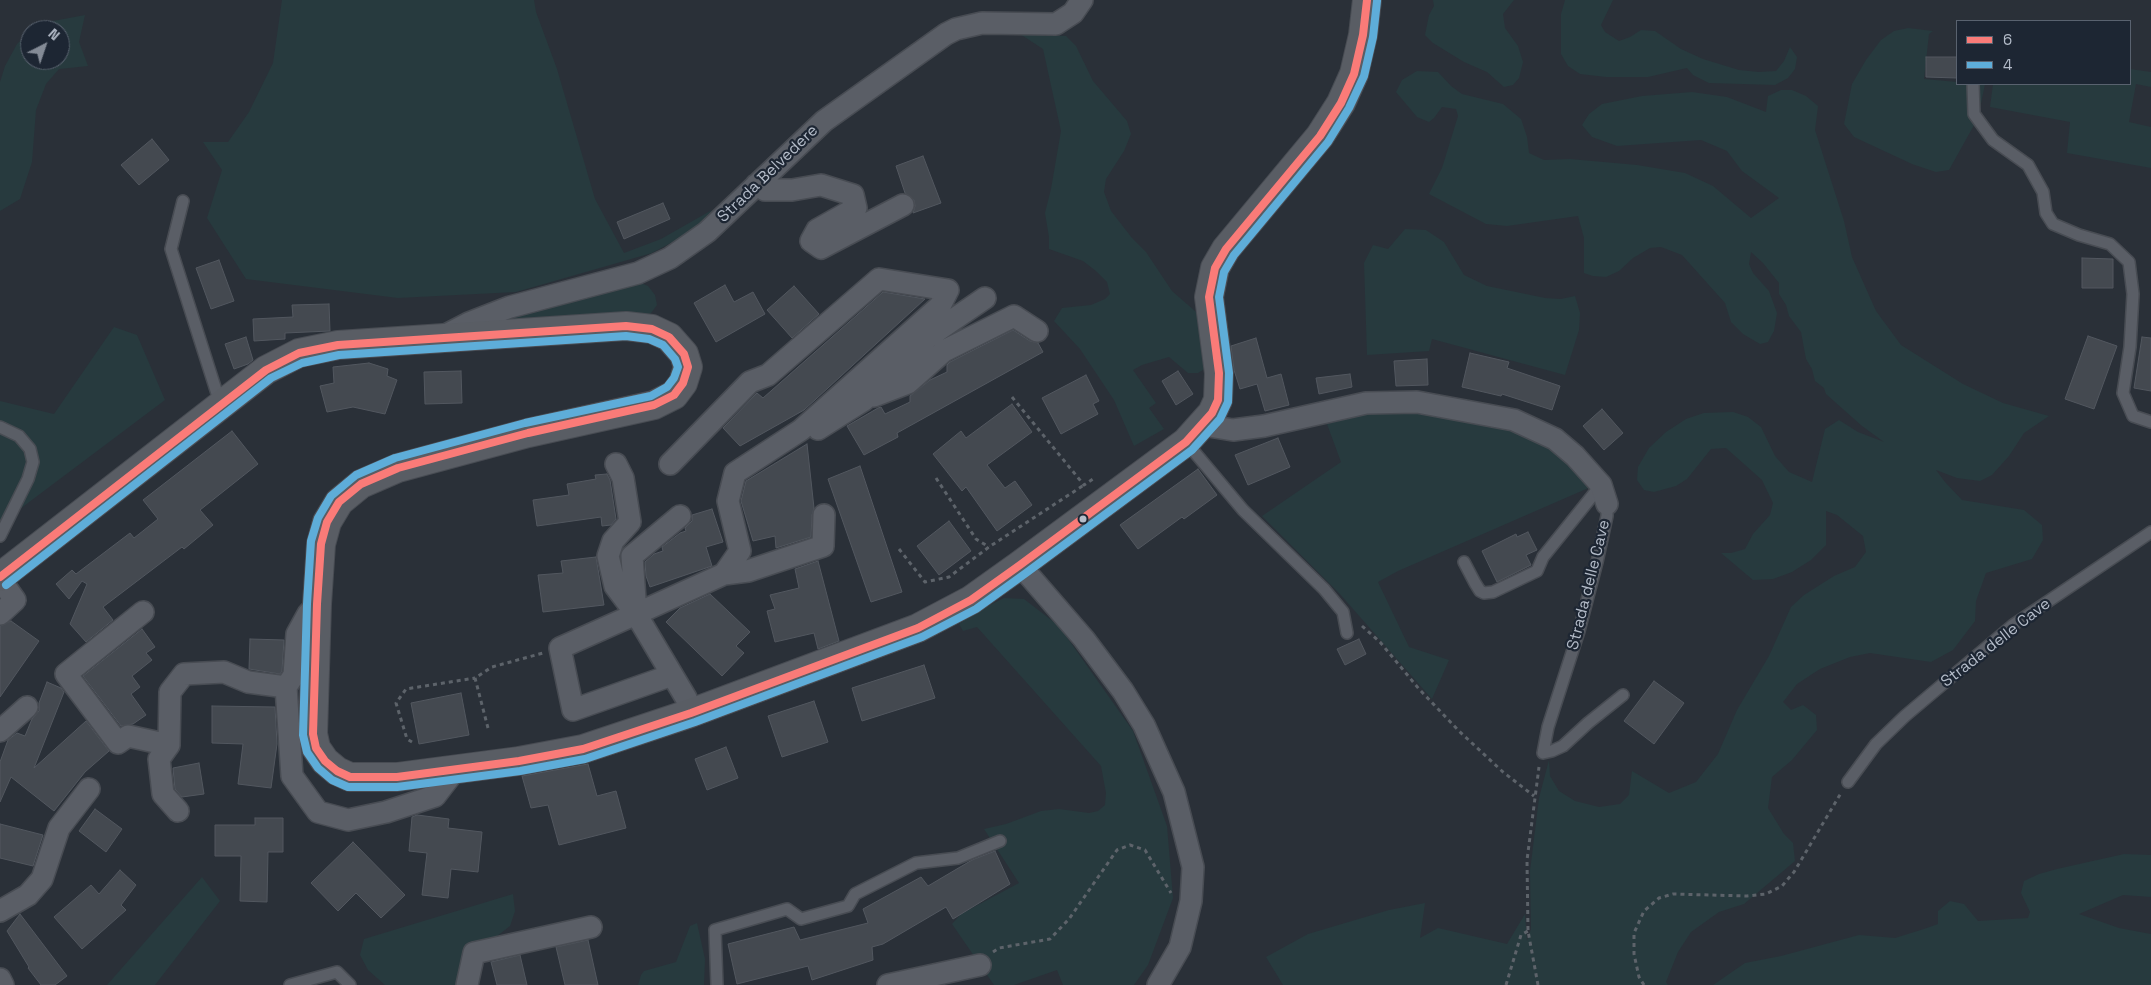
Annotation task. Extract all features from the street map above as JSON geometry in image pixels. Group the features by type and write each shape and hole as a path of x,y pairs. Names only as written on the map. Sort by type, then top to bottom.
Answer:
{"main road":[{"path":"0,578 266,370 299,353 338,345 626,326 652,329 669,337 684,354 688,367 683,383 674,395 654,405 528,433 398,468 361,484 339,502 327,522 321,544 316,604 313,734 316,748 325,760 337,771 350,777 397,777 455,770 583,749 691,713 918,628 972,600 1194,433 1218,400 1219,373 1209,296 1215,268 1226,248 1320,136 1341,103 1354,74 1363,35 1367,0"}],"street":[{"name":"Strada Belvedere","path":"438,338 469,322 510,306 638,273 654,266 693,243 841,108 956,29 982,23 1001,22 1056,24 1073,13 1082,0"},
{"path":"756,185 765,190 792,190 821,185 853,195 856,208 817,230 811,241 821,248 904,205"},
{"path":"670,464 750,382 768,375 879,279 948,290 940,306 801,430 735,473 728,501 740,551 724,574"},
{"path":"864,400 928,338 985,298"},
{"path":"801,430 815,431 864,400 908,383 944,350 1014,316 1037,331"},
{"path":"1194,433 1264,426 1366,403 1417,402 1514,420 1555,440 1575,456 1604,494"},
{"path":"616,464 623,478 630,522 613,541 608,556 615,586 636,614 686,698 691,713"},
{"path":"672,675 573,710 560,648 724,574 748,571 823,546 824,515"},
{"path":"636,614 632,556 680,516"},
{"path":"1020,565 1084,639 1123,691 1144,725 1174,792 1193,867 1191,901 1180,947 1158,985"},
{"path":"0,578 15,600 0,614"},
{"path":"316,604 297,634 294,675 286,687 292,776 318,812 348,820 386,812 435,796 455,770"},
{"path":"142,612 66,674 118,744 128,736 169,745"},
{"path":"178,812 163,794 159,759 169,745 170,692 184,674 224,672 248,682 286,687"},
{"path":"0,731 27,707"},
{"path":"0,911 28,895 42,879 59,828 89,789"},
{"path":"467,985 474,954 591,927"},
{"path":"888,985 980,965"},
{"path":"0,979 3,985"}],"lane":[{"path":"1973,85 1974,114 1993,140 2028,165 2043,192 2046,213 2053,224 2079,235 2110,244 2129,262 2133,294 2130,346 2123,393 2133,416 2151,422"},
{"path":"184,201 171,249 221,406"},
{"path":"0,427 19,436 30,449 32,462 28,479 0,536"},
{"path":"1194,433 1243,510 1324,589 1343,612 1347,633"},
{"path":"1464,562 1480,591 1484,593 1493,592 1537,570 1543,557 1604,494"},
{"name":"Strada delle Cave","path":"1542,752 1548,727 1580,632 1607,516 1604,494"},
{"name":"Strada delle Cave","path":"1848,782 1876,744 1905,716 2013,625 2151,532"},
{"path":"1542,752 1552,751 1563,746 1588,723 1623,696"},
{"path":"717,985 715,930 787,909 801,919 848,906 855,894 916,863 958,858 1000,841"},
{"path":"290,985 337,972 350,985"}],"path":[{"path":"1012,397 1084,485"},
{"path":"899,549 925,582 949,577 989,547 1101,475"},
{"path":"936,478 976,539 989,547"},
{"path":"1343,612 1380,642 1419,689 1473,745 1534,796"},
{"path":"412,742 407,739 396,703 406,689 475,678 492,667 560,648"},
{"path":"475,678 488,728"},
{"path":"1538,985 1528,931 1527,860 1534,796 1542,752"},
{"path":"1644,985 1639,976 1634,954 1634,933 1644,911 1660,898 1673,894 1747,896 1766,894 1782,886 1794,872 1848,782"},
{"path":"980,965 985,958 999,948 1050,939 1069,919 1118,850 1130,845 1145,850 1167,889 1180,904 1189,910"},
{"path":"1506,985 1520,935 1528,931"}],"green space":[{"path":"282,0 534,0 536,12 557,69 595,199 624,253 661,239 712,210 702,222 680,238 652,253 516,292 398,298 246,279 207,218 222,170 203,142 228,142 249,112 273,63"},
{"path":"1433,0 1514,0 1503,14 1505,28 1518,46 1523,62 1519,78 1513,85 1504,87 1487,72 1464,62 1433,43 1425,35 1429,15 1434,6"},
{"path":"1565,0 1613,0 1601,25 1605,32 1619,41 1641,30 1655,31 1681,49 1703,59 1739,70 1759,72 1776,71 1784,61 1790,47 1797,57 1795,69 1788,78 1775,85 1709,83 1693,75 1687,68 1648,77 1606,77 1580,74 1568,66 1561,54 1561,14"},
{"path":"85,15 79,42 88,66 70,68 70,20 58,20"},
{"path":"1908,28 1933,31 1929,34 1924,79 1956,82 1956,85 1985,85 1978,118 1949,170 1936,172 1912,164 1854,137 1844,124 1852,84 1866,60 1881,40 1894,31"},
{"path":"1020,34 1066,36 1076,46 1093,81 1127,121 1131,134 1124,151 1106,179 1104,192 1111,211 1132,238 1146,252 1172,291 1203,318 1211,365 1198,373 1188,373 1169,357 1142,365 1133,370 1156,403 1149,408 1164,429 1134,446 1114,400 1080,349 1054,321 1062,308 1091,305 1105,299 1110,294 1107,282 1083,261 1049,249 1045,213 1061,131 1043,49"},
{"path":"20,41 20,70 58,70 46,84 36,110 32,162 20,199 0,211 0,82 5,66"},
{"path":"2131,69 2151,72 2151,87 2136,84 2129,122 2151,127 2151,168 2067,153 2070,122 1990,107 1993,85 2131,85"},
{"path":"1417,71 1438,72 1451,86 1462,94 1503,104 1521,119 1527,137 1529,153 1544,160 1570,159 1637,165 1685,173 1713,186 1751,218 1779,198 1742,171 1727,151 1701,140 1617,146 1592,137 1582,125 1589,114 1602,104 1642,96 1692,92 1727,97 1766,112 1768,96 1781,90 1792,90 1806,96 1818,106 1815,130 1844,221 1852,257 1876,311 1901,345 1963,384 2003,403 2049,416 2024,433 2009,456 1992,475 1980,481 1957,478 1936,470 1962,500 2024,510 2042,525 2043,540 2032,559 1986,573 1976,601 1975,621 1953,650 1931,662 1870,653 1850,657 1820,669 1797,684 1783,702 1791,710 1803,705 1816,715 1817,730 1792,760 1772,777 1768,808 1784,834 1793,843 1795,861 1744,904 1719,912 1691,932 1678,952 1666,982 1668,985 1283,985 1266,957 1308,934 1389,910 1425,903 1420,938 1438,928 1507,944 1525,914 1527,941 1531,929 1530,871 1539,798 1549,760 1550,776 1559,791 1575,801 1599,807 1620,804 1629,795 1632,771 1669,793 1696,782 1718,754 1737,710 1769,656 1791,607 1804,595 1834,576 1855,567 1866,552 1863,536 1837,515 1826,511 1826,545 1811,560 1792,572 1773,579 1753,580 1721,553 1731,553 1745,549 1753,534 1770,515 1773,503 1762,480 1726,448 1711,449 1687,479 1676,486 1654,492 1644,490 1637,480 1638,467 1649,448 1666,432 1686,419 1704,413 1733,412 1748,417 1761,427 1775,456 1789,472 1812,482 1825,429 1839,420 1858,432 1884,442 1862,426 1826,394 1824,388 1815,381 1812,369 1806,359 1801,332 1789,316 1786,305 1779,294 1779,283 1763,263 1751,252 1749,264 1753,273 1769,291 1777,313 1774,331 1768,342 1760,344 1743,334 1731,322 1725,303 1682,255 1661,247 1650,248 1633,258 1619,271 1606,277 1593,276 1584,273 1584,238 1578,216 1507,226 1486,224 1429,194 1442,168 1458,116 1456,109 1442,107 1429,122 1417,117 1396,92 1402,80"},
{"path":"1405,229 1426,230 1444,242 1464,275 1487,286 1545,298 1561,299 1575,296 1580,313 1579,330 1565,375 1432,339 1429,351 1367,355 1364,263 1373,245 1388,249"},
{"path":"637,281 648,286 655,295 657,305 651,313 640,317 490,329 513,306"},
{"path":"114,327 137,335 165,400 0,524 0,401 54,414"},
{"path":"1415,410 1505,427 1527,435 1579,468 1593,486 1398,571 1378,582 1409,647 1449,660 1432,699 1339,593 1262,516 1341,462 1327,424 1368,413"},
{"path":"1004,598 1024,599 1059,626 1133,731 1167,826 1173,898 1148,965 1134,985 1063,985 1057,970 1014,985 994,985 952,924 961,914 1019,883 984,829 1006,824 1041,811 1059,809 1089,813 1098,811 1105,805 1106,793 1101,766 977,627 963,631 959,624 974,613"},
{"path":"2124,854 2151,855 2151,897 2123,895 2079,914 2119,928 2151,934 2151,985 1713,985 1745,963 1781,956 1859,935 1895,938 1924,929 1938,924 1938,911 1950,901 1964,904 1978,921 2028,918 2030,912 2021,893 2024,881 2057,869"},
{"path":"202,877 220,901 155,985 107,985"},
{"path":"513,894 515,911 510,926 492,940 458,985 385,985 368,970 360,955 364,939"},
{"path":"697,923 705,959 704,985 638,985 644,971 676,962 690,926"}],"building":[{"path":"1926,57 1956,57 1956,78 1926,77"},
{"path":"152,139 169,160 139,185 121,165"},
{"path":"923,156 941,203 913,213 914,200 905,193 896,166"},
{"path":"663,203 670,219 624,239 617,222"},
{"path":"2082,258 2113,259 2113,288 2082,288"},
{"path":"219,260 234,301 211,309 196,268"},
{"path":"725,285 734,302 753,292 765,314 716,342 694,303"},
{"path":"794,286 819,314 792,338 767,310"},
{"path":"883,292 925,299 804,410 740,446 723,428 757,393 763,398"},
{"path":"329,304 330,331 285,333 285,339 254,341 253,319 293,317 292,305"},
{"path":"1013,330 1030,341 1038,343 1043,352 897,433 898,437 864,455 847,426 878,408 881,407 885,414 910,402 910,396 930,380 947,372 947,365 950,362"},
{"path":"2088,336 2117,346 2094,409 2065,399"},
{"path":"246,337 253,360 234,369 225,344"},
{"path":"2142,337 2151,338 2151,391 2134,388"},
{"path":"1256,338 1267,378 1281,374 1289,405 1265,411 1257,384 1240,389 1234,370 1231,346"},
{"path":"1470,353 1509,362 1507,368 1560,386 1552,410 1502,394 1501,396 1462,387"},
{"path":"1427,359 1428,385 1396,386 1394,361"},
{"path":"369,363 388,369 387,376 397,380 385,414 353,407 327,412 320,386 334,383 333,367"},
{"path":"461,371 462,403 425,404 424,372"},
{"path":"1178,371 1193,394 1176,405 1162,381"},
{"path":"1350,374 1352,387 1319,394 1316,378"},
{"path":"1086,375 1099,401 1093,404 1098,414 1061,434 1042,398"},
{"path":"1012,404 1032,432 987,465 1005,488 1015,481 1032,505 997,531 966,487 962,491 933,454 961,431 966,438"},
{"path":"1602,409 1623,433 1604,450 1583,426"},
{"path":"232,431 258,464 200,510 213,525 184,549 182,547 103,607 113,620 86,642 70,624 87,584 82,581 69,599 56,584 72,570 76,574 130,533 134,538 158,519 143,500"},
{"path":"1278,438 1290,467 1248,485 1235,455"},
{"path":"807,444 814,508 811,537 776,548 775,536 753,541 741,501 746,481"},
{"path":"860,466 902,592 871,602 828,479"},
{"path":"1198,469 1217,495 1184,519 1182,517 1138,549 1120,525"},
{"path":"607,474 610,480 616,519 611,525 602,526 601,517 537,526 533,500 569,495 567,484 596,479 595,475"},
{"path":"712,509 723,542 706,547 712,566 650,587 646,576 645,562 654,554 663,551 662,547 680,533 686,531 685,528 692,521 692,515"},
{"path":"949,521 971,551 939,575 917,546"},
{"path":"1528,532 1537,550 1526,555 1531,565 1497,582 1482,551 1516,534 1517,537"},
{"path":"596,557 604,605 543,612 538,575 563,573 561,561"},
{"path":"818,561 839,641 818,649 814,633 775,642 767,611 775,609 770,595 799,588 795,569"},
{"path":"710,594 750,632 736,646 744,653 722,676 666,622 680,608"},
{"path":"11,621 39,641 0,697 0,626"},
{"path":"142,629 155,647 146,653 152,660 132,676 140,687 131,694 146,715 133,724 121,726 83,676"},
{"path":"250,639 284,640 282,671 280,674 249,669"},
{"path":"1359,639 1366,654 1345,665 1337,649"},
{"path":"924,665 935,698 862,721 852,688"},
{"path":"1654,681 1684,703 1654,744 1624,721"},
{"path":"47,682 61,688 64,692 34,768 86,721 109,751 85,772 54,811 11,777 0,802 0,762 8,740 17,733 25,736 32,719 39,711 39,703"},
{"path":"461,693 469,735 419,744 411,703"},
{"path":"814,701 828,742 782,757 768,716"},
{"path":"212,706 275,707 277,744 271,788 238,784 243,744 212,743"},
{"path":"726,747 738,778 707,790 695,759"},
{"path":"199,763 204,794 182,797 175,789 173,768"},
{"path":"588,764 597,796 616,791 626,828 559,845 548,805 531,808 522,776"},
{"path":"95,809 122,829 106,852 79,831"},
{"path":"417,815 449,819 448,828 482,832 478,872 451,869 448,898 422,895 427,853 409,851 412,817"},
{"path":"255,818 283,818 283,852 268,852 267,902 240,901 241,856 215,856 215,825 255,825"},
{"path":"0,824 43,835 33,866 0,858"},
{"path":"353,842 405,895 381,918 356,893 338,911 311,883"},
{"path":"995,851 1010,884 953,919 946,907 883,944 872,947 873,960 812,980 808,966 737,984 728,944 794,927 800,940 868,923 863,909 921,877 928,886 972,860"},
{"path":"120,870 136,885 121,905 126,910 82,949 54,917 91,885 99,894"},
{"path":"20,914 67,976 55,985 41,985 28,968 7,931"},
{"path":"588,940 598,985 565,985 556,947"},
{"path":"520,955 527,985 497,985 491,962"}],"transit line":[{"name":"6","path":"0,577 266,370 299,353 338,345 626,326 652,329 669,337 684,354 688,367 683,383 674,395 654,405 528,433 398,468 361,484 339,502 327,522 321,544 317,604 313,734 316,748 325,761 337,771 350,777 397,777 519,761 583,749 691,713 918,628 971,600 1020,565 1186,442 1212,413 1218,400 1219,373 1209,297 1215,268 1226,249 1320,136 1341,103 1354,74 1363,35 1367,0"},
{"name":"4","path":"6,585 271,378 302,363 339,355 626,336 649,339 663,345 675,359 678,367 674,378 667,387 651,396 525,423 395,458 356,475 331,496 318,518 311,541 307,604 303,735 307,752 318,768 332,780 348,787 397,787 520,771 585,759 695,722 922,637 976,609 1026,573 1192,450 1220,419 1228,402 1229,373 1219,297 1224,272 1234,255 1328,142 1349,108 1364,76 1373,37 1377,1"}]}
